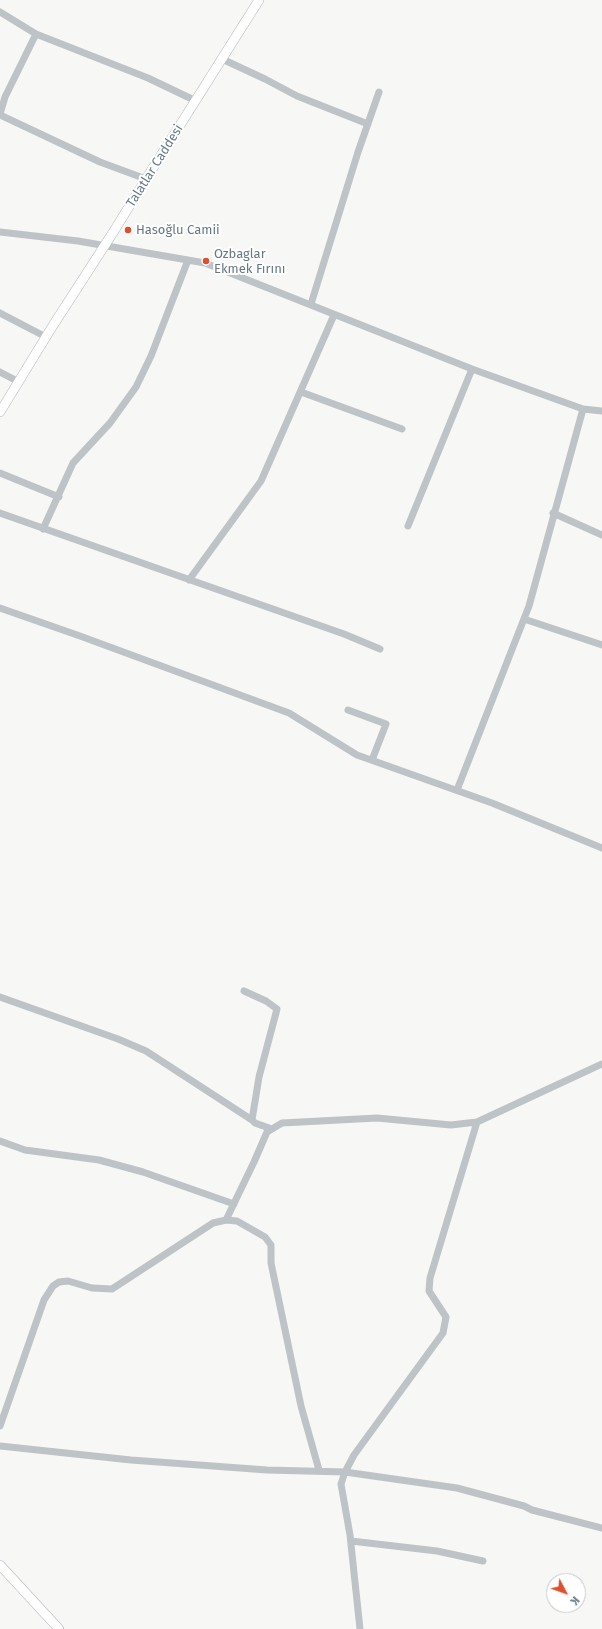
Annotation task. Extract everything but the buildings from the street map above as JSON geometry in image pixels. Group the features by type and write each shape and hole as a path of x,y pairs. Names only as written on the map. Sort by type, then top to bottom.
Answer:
{"street":[{"name":"Talatlar Caddesi","path":"0,412 259,0"},
{"path":"0,12 36,34 148,78 196,101"},
{"path":"36,34 5,97 0,115 100,162 146,179"},
{"path":"222,59 265,79 296,96 368,124"},
{"path":"311,304 379,92"},
{"path":"0,232 78,241 205,263 472,369 583,408 602,411"},
{"path":"43,529 73,463 110,423 136,387 151,356 188,260"},
{"path":"0,313 46,337"},
{"path":"189,580 261,481 334,315"},
{"path":"408,526 472,369"},
{"path":"0,372 19,382"},
{"path":"301,392 402,429"},
{"path":"457,790 524,619 583,408"},
{"path":"0,473 58,496"},
{"path":"0,513 344,634 380,649"},
{"path":"553,513 602,535"},
{"path":"0,608 289,713 358,755 457,790 602,848"},
{"path":"524,619 602,645"},
{"path":"348,710 386,724 372,760"},
{"path":"244,991 266,1001 277,1009 259,1077 252,1120"},
{"path":"0,997 118,1039 146,1052 255,1123 272,1129"},
{"path":"226,1220 267,1132 282,1123 378,1118 451,1125 477,1122 602,1064"},
{"path":"360,1629 351,1542 341,1484 344,1472 354,1455 443,1333 446,1317 429,1291 430,1278 477,1122"},
{"path":"0,1141 25,1150 99,1160 136,1170 234,1204"},
{"path":"0,1426 44,1300 53,1286 59,1282 68,1281 92,1288 112,1289 213,1222 226,1220 237,1221 265,1236 271,1245 272,1269 301,1406 319,1470"},
{"path":"0,1446 131,1460 267,1470 319,1470 344,1472 457,1488 524,1506 532,1510 602,1528"},
{"path":"351,1542 437,1551 483,1561"},
{"path":"0,1565 59,1629"}],"place":[{"name":"Hasoğlu Camii","path":"128,230"},
{"name":"Ozbaglar Ekmek Fırını","path":"206,261"}]}
